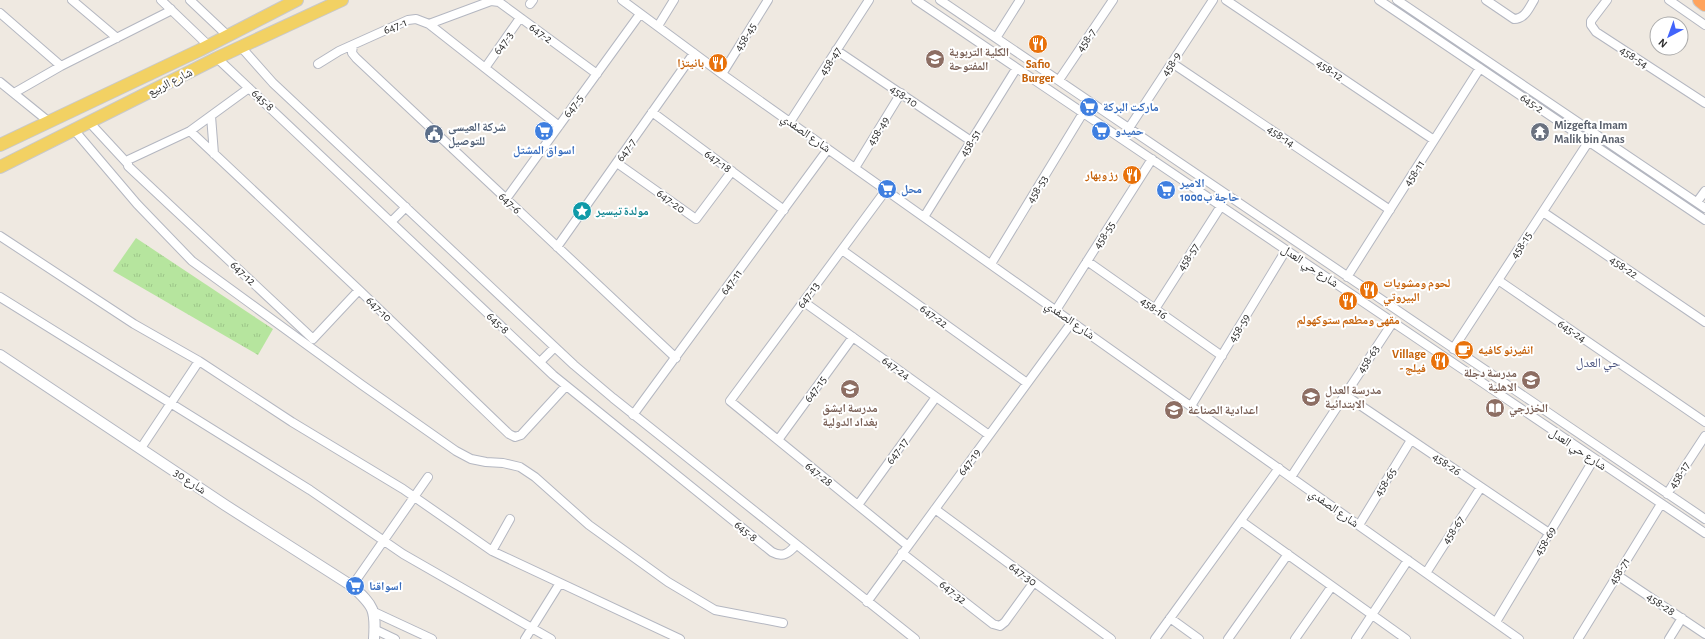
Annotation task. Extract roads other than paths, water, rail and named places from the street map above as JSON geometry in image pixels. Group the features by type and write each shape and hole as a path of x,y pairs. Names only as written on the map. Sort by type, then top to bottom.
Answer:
{"highway":[{"path":"1700,0 1705,4"}],"main road":[{"name":"شارع الربيع","path":"0,145 209,46 297,0"},
{"name":"شارع الربيع","path":"0,167 75,131 218,58 342,0"}],"street":[{"path":"72,0 117,38"},
{"path":"162,0 209,46"},
{"path":"190,0 228,36"},
{"name":"شارع الصفدي","path":"622,0 722,74 1519,639"},
{"path":"658,26 674,0"},
{"name":"458-45","path":"722,74 768,0"},
{"name":"458-47","path":"790,122 869,0"},
{"name":"شارع حي العدل","path":"916,0 1705,533"},
{"name":"شارع حي العدل","path":"940,0 1705,519"},
{"path":"996,38 1020,0"},
{"name":"458-7","path":"1059,80 1113,0"},
{"name":"458-9","path":"1129,128 1213,0"},
{"name":"458-12","path":"1226,0 1434,140"},
{"name":"645-2","path":"1397,0 1705,208"},
{"path":"1486,0 1514,19 1519,19 1523,17 1534,0"},
{"name":"458-54","path":"1607,0 1591,21 1591,25 1596,32 1705,103"},
{"path":"1669,0 1705,25"},
{"name":"647-2","path":"429,24 484,3 491,1 499,2 597,74"},
{"name":"645-2","path":"1383,1 1705,220"},
{"path":"14,94 61,66 168,12 171,9"},
{"path":"0,14 61,66"},
{"name":"647-5","path":"506,199 640,14"},
{"name":"647-3","path":"485,68 520,18"},
{"name":"647-1","path":"318,64 339,51 408,20 416,19 429,24"},
{"path":"429,24 559,126"},
{"name":"647-6","path":"353,45 352,53 356,58 676,358"},
{"name":"645-8","path":"241,47 273,83 593,382 915,639"},
{"name":"458-10","path":"836,50 971,141"},
{"name":"647-7","path":"557,247 694,53"},
{"name":"645-8","path":"218,58 566,386 772,552 784,555 796,545"},
{"name":"458-14","path":"1172,63 1390,210"},
{"name":"458-11","path":"1347,277 1480,68"},
{"name":"458-51","path":"924,216 1016,69"},
{"path":"0,82 48,122"},
{"path":"90,123 128,161 190,131 249,88"},
{"name":"458-49","path":"855,168 901,94"},
{"name":"647-18","path":"652,112 784,210"},
{"name":"458-53","path":"991,264 1083,113"},
{"path":"211,116 214,154"},
{"path":"75,131 137,204 192,261 362,385 456,451 471,459 503,463 520,467 535,477 590,525 662,578 715,610 783,623"},
{"name":"647-10","path":"190,131 509,434 515,437 521,435 566,386"},
{"name":"458-15","path":"1453,349 1589,141"},
{"name":"647-11","path":"633,415 828,149"},
{"name":"458-55","path":"1056,310 1152,159"},
{"name":"647-12","path":"128,161 128,166 313,339 359,290"},
{"name":"647-20","path":"617,162 696,219 732,171"},
{"path":"1193,187 1200,176"},
{"name":"647-13","path":"730,401 886,190"},
{"path":"1697,202 1705,191"},
{"name":"458-57","path":"1154,309 1221,206"},
{"path":"391,222 406,207"},
{"name":"458-22","path":"1543,212 1705,322"},
{"path":"0,236 134,324 199,361 292,422 413,496 492,551 680,639"},
{"name":"647-22","path":"842,250 1027,383"},
{"name":"458-59","path":"1191,406 1286,250"},
{"name":"458-16","path":"1087,261 1222,356"},
{"name":"645-24","path":"1498,280 1705,422"},
{"path":"0,297 310,490 403,554 531,629 551,639"},
{"name":"647-24","path":"804,302 989,435"},
{"name":"647-19","path":"867,602 1072,322"},
{"name":"458-63","path":"1291,478 1393,322"},
{"name":"647-15","path":"778,440 853,337"},
{"path":"540,362 555,347"},
{"name":"شارع 30","path":"0,355 225,505 352,586 367,599 374,612"},
{"path":"141,448 199,361"},
{"path":"1488,387 1494,377"},
{"name":"458-26","path":"1345,395 1550,533"},
{"name":"647-17","path":"858,505 936,397"},
{"name":"647-28","path":"730,401 908,546"},
{"name":"458-17","path":"1667,494 1705,436"},
{"name":"458-65","path":"1359,525 1411,440"},
{"name":"458-69","path":"1496,622 1594,459"},
{"path":"1156,639 1279,468"},
{"path":"352,586 413,496 428,477"},
{"name":"458-67","path":"1426,573 1481,487"},
{"name":"458-71","path":"1578,639 1661,504"},
{"name":"647-30","path":"935,509 1111,639"},
{"path":"492,551 510,519"},
{"path":"1241,521 1406,639"},
{"name":"647-32","path":"902,553 993,624 1000,626 1034,582"},
{"path":"1228,639 1288,554"},
{"path":"1356,639 1408,560"},
{"name":"458-28","path":"1617,575 1705,634"},
{"path":"525,639 560,583"},
{"path":"1295,639 1332,586"},
{"path":"395,639 374,634 374,612 432,639"},
{"path":"1170,618 1199,639"},
{"path":"1669,639 1682,618"}],"place":[{"name":"Safio Burger","path":"1038,44"},
{"name":"الكلية التربوية المفتوحة","path":"935,59"},
{"name":"بانيتزا","path":"718,63"},
{"name":"ماركت البركة","path":"1089,107"},
{"name":"اسواق المشتل","path":"544,131"},
{"name":"حميدو","path":"1101,131"},
{"name":"Mizgefta Imam Malik bin Anas","path":"1540,132"},
{"name":"شركة العيسى للتوصيل","path":"434,134"},
{"name":"رز وبهار","path":"1132,175"},
{"name":"محل","path":"887,189"},
{"name":"الامير حاجة ب1000","path":"1166,190"},
{"name":"مولدة تيسير","path":"582,211"},
{"name":"لحوم ومشويات البيروتي","path":"1369,290"},
{"name":"مقهى ومطعم ستوكهولم","path":"1348,301"},
{"name":"انفيرنو كافيه","path":"1464,350"},
{"name":"Village - فيلج","path":"1440,361"},
{"name":"مدرسة دجلة الاهلية","path":"1531,380"},
{"name":"مدرسة ايشق بغداد الدولية","path":"850,389"},
{"name":"مدرسة العدل الابتدائية","path":"1311,397"},
{"name":"الخزرجي","path":"1495,408"},
{"name":"اعدادية الصناعة","path":"1174,410"},
{"name":"اسواقنا","path":"355,586"}],"district":[{"name":"حي العدل","path":"1598,363"}]}
